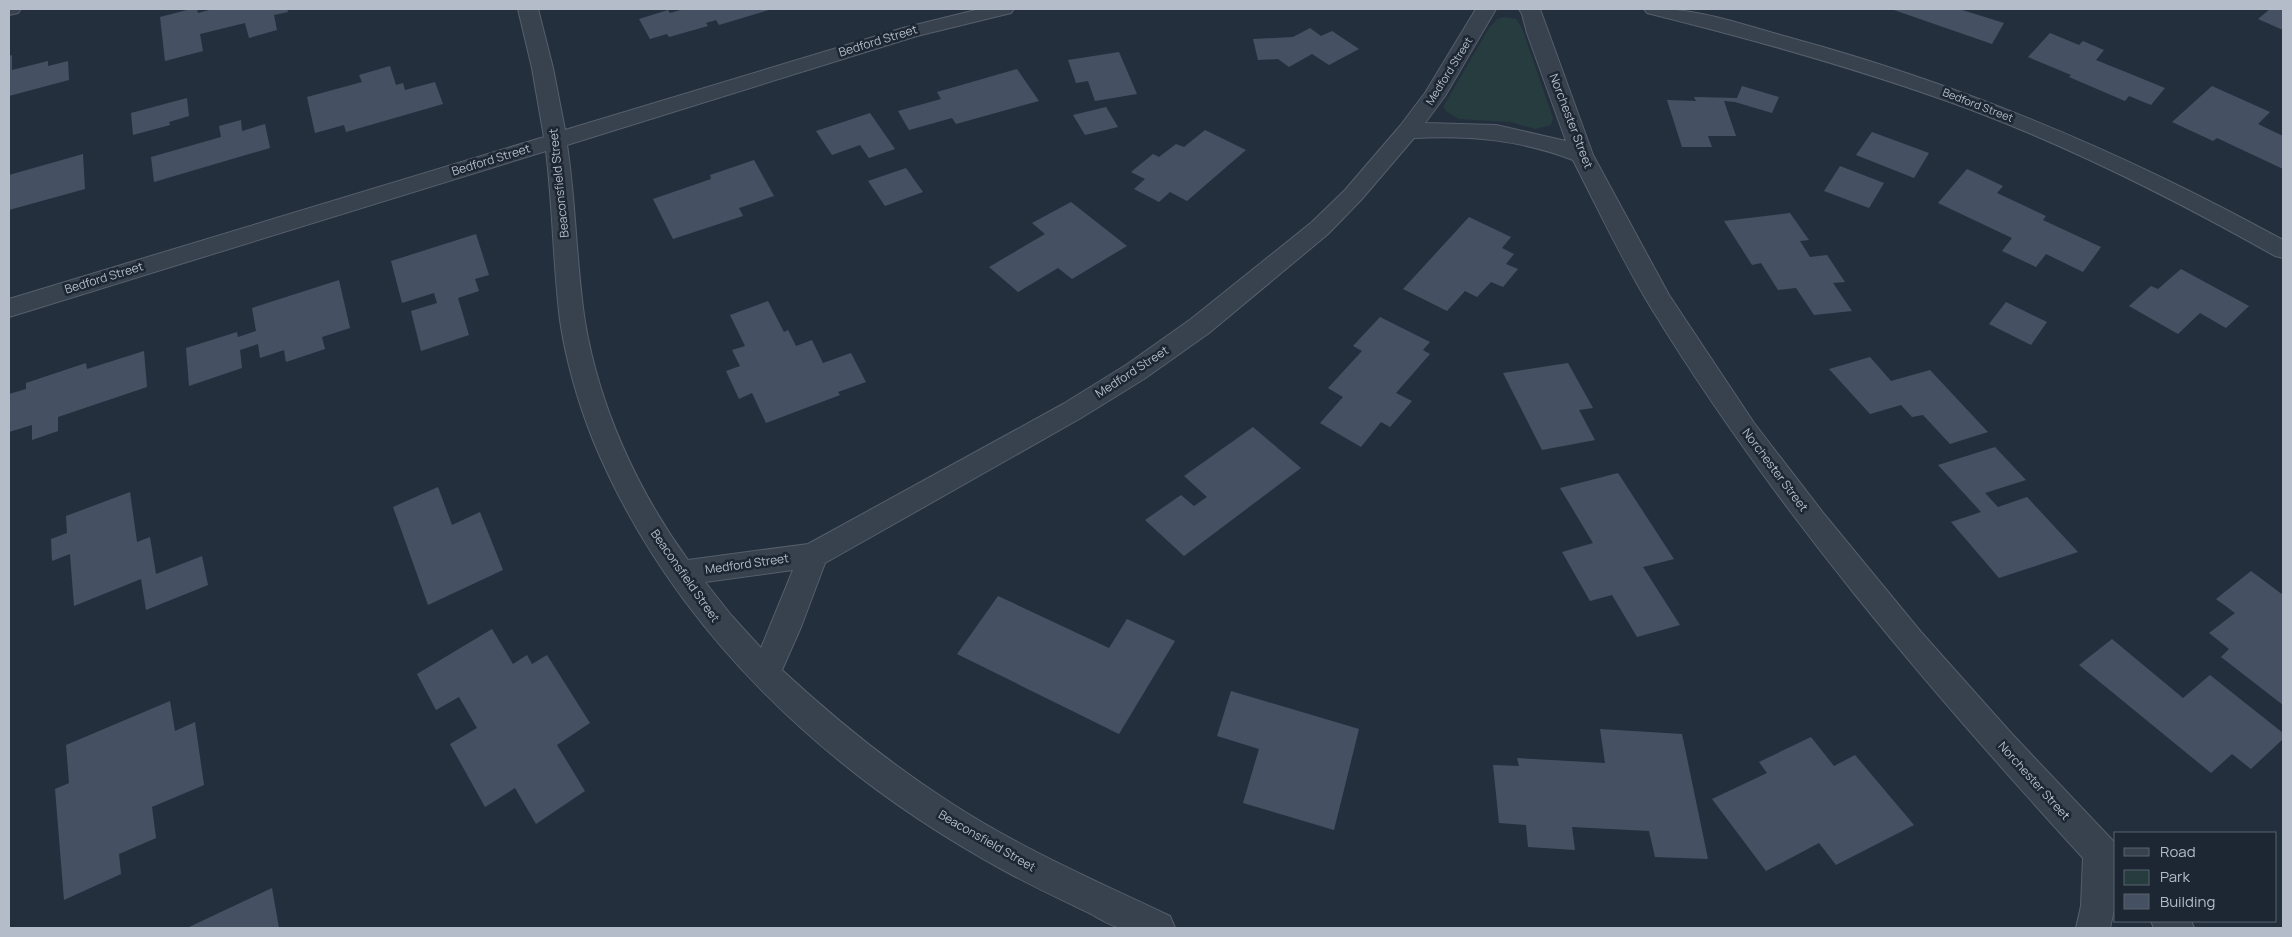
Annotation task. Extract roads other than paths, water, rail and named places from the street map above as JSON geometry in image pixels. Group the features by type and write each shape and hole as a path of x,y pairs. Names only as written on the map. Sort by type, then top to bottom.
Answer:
{"street":[{"name":"Beaconsfield Street","path":"528,9 542,62 554,140 572,317 582,368 598,422 627,483 649,525 681,573 718,623 807,716 869,765 940,815 1044,873 1158,928"},
{"name":"Bedford Street","path":"9,308 910,32 1004,9"},
{"name":"Medford Street","path":"681,573 813,555 1072,411 1135,372 1200,326 1262,278 1320,228 1353,194 1408,132 1455,64 1486,9"},
{"name":"Norchester Street","path":"1529,9 1532,12 1537,33 1582,154 1659,300 1744,430 1814,522 1910,641 2108,861"},
{"name":"Bedford Street","path":"1654,9 1754,33 1920,82 2003,115 2145,177 2283,250"},
{"path":"1408,132 1451,128 1501,131 1529,136 1582,154"},
{"name":"Medford Street","path":"765,673 786,627 813,555"},
{"path":"2093,928 2108,861"}]}
